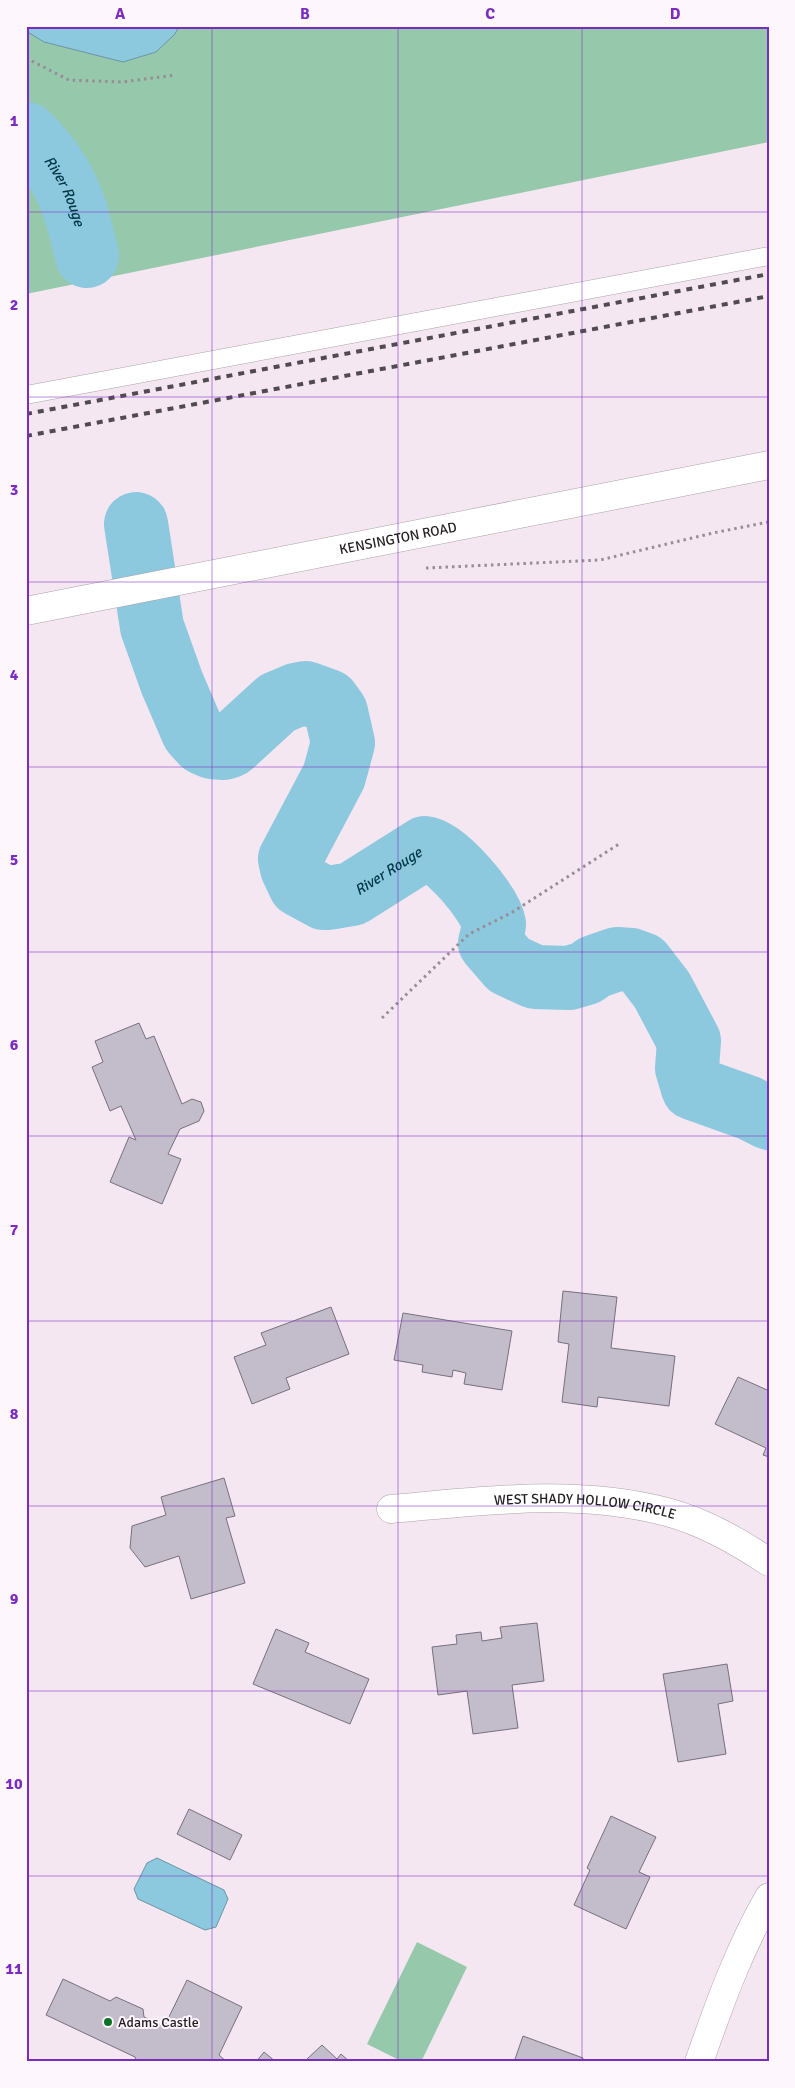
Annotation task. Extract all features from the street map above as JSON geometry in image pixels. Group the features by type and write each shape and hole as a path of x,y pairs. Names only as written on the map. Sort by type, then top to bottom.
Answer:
{"street":[{"name":"KENSINGTON ROAD","path":"26,611 769,466"},
{"name":"WEST SHADY HOLLOW CIRCLE","path":"391,1509 513,1498 564,1498 626,1503 668,1512 704,1525 735,1540 769,1562"},
{"path":"699,2062 729,1978 769,1897"}],"lane":[{"path":"26,396 769,256"}],"path":[{"path":"26,58 70,80 122,82 176,76"},
{"path":"421,568 600,560 713,533 769,522"},
{"path":"382,1018 469,934 511,913 619,844"}],"green space":[{"path":"26,26 769,26 769,142 26,294"},
{"path":"417,1942 467,1967 421,2062 403,2062 367,2044"}],"water":[{"path":"26,26 179,26 175,34 156,52 123,62 44,42 26,31"},
{"path":"26,105 70,158 86,199 91,233 60,239 49,193 26,161"},
{"path":"157,1858 224,1890 228,1899 216,1927 205,1930 138,1899 134,1889 147,1863"}],"building":[{"path":"139,1023 146,1039 154,1036 182,1104 192,1099 201,1102 204,1111 199,1121 180,1129 168,1154 181,1159 162,1204 110,1182 129,1137 136,1140 121,1106 110,1111 92,1067 103,1062 95,1041"},
{"path":"563,1291 617,1297 611,1348 675,1356 669,1406 598,1397 597,1407 562,1402 569,1344 558,1342"},
{"path":"331,1307 349,1354 286,1378 290,1389 252,1404 234,1357 266,1345 261,1333"},
{"path":"403,1313 512,1331 502,1390 464,1384 466,1373 453,1370 452,1377 422,1372 423,1365 394,1360"},
{"path":"738,1377 767,1390 769,1385 769,1457 763,1455 766,1448 715,1424"},
{"path":"224,1478 235,1516 226,1518 245,1583 191,1599 179,1556 145,1567 130,1548 132,1526 166,1515 161,1497"},
{"path":"537,1623 544,1681 512,1685 518,1728 473,1734 467,1691 438,1695 432,1647 457,1644 456,1635 481,1632 482,1641 502,1638 500,1627"},
{"path":"276,1629 309,1643 305,1652 369,1679 350,1724 253,1684"},
{"path":"727,1664 733,1701 718,1704 726,1754 678,1762 663,1674"},
{"path":"189,1809 242,1835 230,1860 177,1834"},
{"path":"611,1816 656,1837 639,1872 650,1877 626,1929 574,1905 590,1870 587,1868"},
{"name":"Adams Castle","path":"63,1979 110,2001 116,1997 143,2009 144,2017 164,2027 187,1980 242,2007 219,2055 227,2062 137,2062 135,2057 46,2015"},
{"path":"523,2036 583,2058 582,2062 514,2062"},
{"path":"322,2045 337,2059 341,2054 350,2062 308,2062 306,2060"},
{"path":"264,2052 276,2062 256,2062"}],"waterway":[{"name":"River Rouge","path":"26,134 60,175 73,205 87,256"},
{"name":"River Rouge","path":"136,524 152,627 172,683 193,732 203,743 212,747 224,748 230,746 277,703 296,695 306,693 328,701 336,712 343,743 334,776 290,859 300,885 324,898 352,894 425,848 434,851 455,867 476,891 491,915 494,924 490,943 509,965 535,977 569,978 586,973 594,967 617,959 631,960 642,964 662,990 689,1041 687,1068 693,1088 749,1108 769,1118"}],"railway":[{"path":"26,414 769,274"},
{"path":"26,436 769,296"}],"place":[{"name":"Adams Castle","path":"108,2022"}]}
